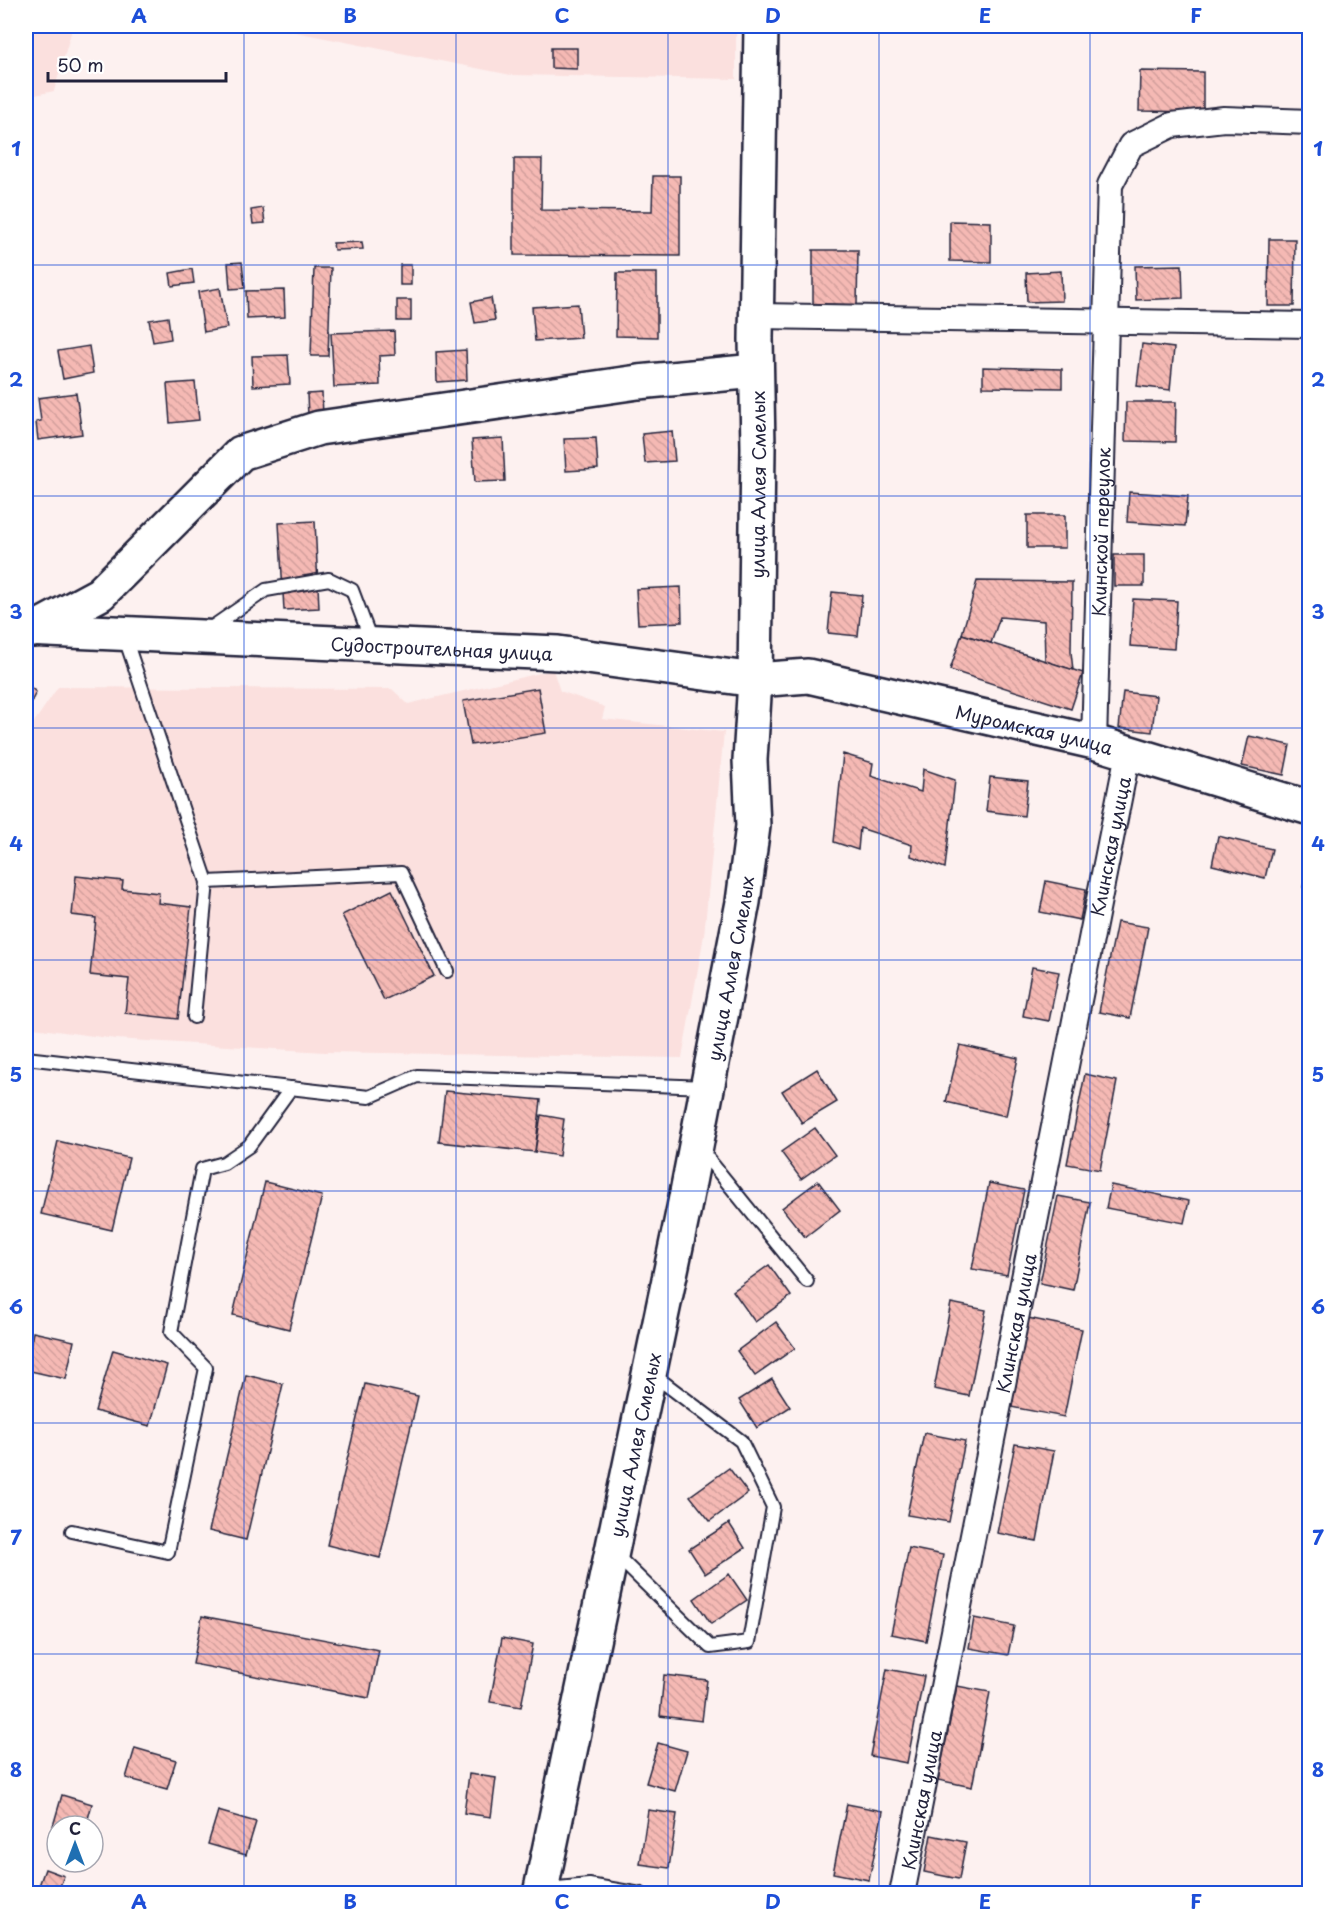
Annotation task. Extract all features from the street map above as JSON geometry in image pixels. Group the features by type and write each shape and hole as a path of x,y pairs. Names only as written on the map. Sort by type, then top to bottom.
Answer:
{"main road":[{"name":"улица Аллея Смелых","path":"541,1889 697,1144 744,902 753,826 750,760 755,680 758,448 756,371 761,26"},
{"path":"29,629 100,594 241,453 319,428 638,382 756,371"},
{"path":"100,594 98,608 104,621 124,634"},
{"name":"Судостроительная улица","path":"29,629 558,653 755,680"},
{"name":"Муромская улица","path":"755,680 808,676 1094,742 1310,808"}],"street":[{"name":"Клинской переулок","path":"1094,742 1110,184 1131,145 1172,125 1224,119 1310,122"},
{"path":"757,316 1310,325"},
{"name":"Клинская улица","path":"902,1893 1128,753"}],"lane":[{"path":"197,637 266,590 329,579 352,590 373,644"},
{"path":"124,634 207,882 194,1017"},
{"path":"207,882 400,873 447,971"},
{"path":"26,1058 369,1097 417,1076 708,1087"},
{"path":"72,1531 168,1552 206,1368 171,1332 202,1169 224,1164 249,1146 291,1088"},
{"path":"697,1144 807,1281"},
{"path":"612,1551 710,1647 748,1642 773,1507 741,1441 650,1371"},
{"path":"541,1889 589,1885 641,1893"}],"shaded area":[{"path":"26,26 73,26 54,91 26,97"},
{"path":"265,26 736,26 736,79 511,75"},
{"path":"553,670 560,691 605,707 602,719 724,732 704,935 682,1058 325,1052 116,1039 26,1027 26,734 58,687 392,689 408,704"}],"building":[{"path":"551,48 577,48 577,69 551,68"},
{"path":"1140,71 1203,72 1203,112 1139,111"},
{"path":"514,159 542,159 541,210 652,211 653,176 680,176 680,256 514,255"},
{"path":"263,208 265,223 253,224 251,210"},
{"path":"950,221 991,222 991,262 950,261"},
{"path":"1269,239 1295,239 1294,306 1268,306"},
{"path":"362,242 363,249 334,250 333,243"},
{"path":"813,250 858,250 857,305 813,304"},
{"path":"242,262 245,288 230,289 228,263"},
{"path":"400,265 411,265 411,285 400,285"},
{"path":"1182,265 1183,298 1136,300 1135,266"},
{"path":"314,268 331,268 328,356 311,356"},
{"path":"192,269 194,283 172,286 170,273"},
{"path":"1061,271 1062,301 1027,302 1026,273"},
{"path":"617,273 657,273 657,337 616,336"},
{"path":"220,288 227,328 204,332 198,292"},
{"path":"284,290 285,317 247,319 246,291"},
{"path":"491,298 495,320 475,323 471,302"},
{"path":"397,300 411,300 411,321 397,321"},
{"path":"578,304 581,338 535,341 532,307"},
{"path":"168,317 171,339 153,342 149,320"},
{"path":"394,331 395,355 379,356 380,385 334,387 331,333"},
{"path":"1142,344 1174,348 1170,390 1137,386"},
{"path":"89,346 93,373 63,379 58,351"},
{"path":"466,350 467,380 437,382 436,352"},
{"path":"288,355 290,384 253,386 252,356"},
{"path":"983,367 1062,369 1062,388 983,387"},
{"path":"195,382 199,420 170,423 167,384"},
{"path":"76,393 82,434 38,440 36,422 41,421 38,398"},
{"path":"322,393 323,416 308,416 307,394"},
{"path":"1126,402 1176,402 1175,442 1125,441"},
{"path":"672,431 675,461 645,463 642,434"},
{"path":"503,438 505,481 475,482 472,440"},
{"path":"596,438 598,469 566,471 564,439"},
{"path":"1129,492 1188,496 1185,526 1127,522"},
{"path":"1027,515 1065,515 1065,548 1027,548"},
{"path":"315,521 319,608 284,610 279,523"},
{"path":"1114,555 1144,555 1144,586 1114,586"},
{"path":"977,581 1072,582 1073,670 1045,661 1044,621 1000,617 991,643 962,634"},
{"path":"681,587 682,622 638,624 636,589"},
{"path":"832,592 862,595 858,636 828,633"},
{"path":"1133,599 1177,601 1174,649 1130,646"},
{"path":"962,634 1083,673 1071,709 950,670"},
{"path":"26,683 36,692 26,713"},
{"path":"538,688 546,733 471,745 463,701"},
{"path":"1123,692 1156,696 1152,732 1119,728"},
{"path":"1249,736 1290,745 1284,775 1242,766"},
{"path":"843,754 873,763 871,776 921,792 923,769 955,780 945,868 911,856 912,845 860,828 858,850 834,842"},
{"path":"990,777 1028,781 1024,816 986,811"},
{"path":"1218,836 1272,849 1265,878 1212,865"},
{"path":"1310,857 1310,888 1303,887"},
{"path":"76,876 123,881 122,889 159,893 158,903 191,907 178,1019 125,1013 129,979 90,975 96,918 72,915"},
{"path":"1046,881 1086,889 1080,920 1040,912"},
{"path":"392,890 434,976 384,1000 342,915"},
{"path":"1117,922 1148,927 1130,1018 1099,1012"},
{"path":"1032,967 1059,972 1049,1021 1023,1016"},
{"path":"960,1045 1018,1058 1006,1116 946,1102"},
{"path":"817,1069 837,1102 802,1123 782,1091"},
{"path":"1085,1074 1117,1081 1100,1170 1067,1164"},
{"path":"445,1091 541,1100 535,1152 439,1142"},
{"path":"541,1115 564,1119 559,1156 535,1152"},
{"path":"815,1128 835,1155 801,1179 781,1152"},
{"path":"58,1141 129,1158 112,1230 41,1214"},
{"path":"818,1181 840,1210 805,1237 782,1208"},
{"path":"265,1182 322,1196 289,1329 233,1315"},
{"path":"989,1183 1024,1190 1007,1275 972,1269"},
{"path":"1111,1185 1189,1201 1184,1223 1106,1208"},
{"path":"1058,1196 1090,1202 1073,1290 1040,1283"},
{"path":"769,1265 791,1296 755,1322 733,1291"},
{"path":"951,1303 986,1310 969,1396 934,1389"},
{"path":"1028,1318 1082,1329 1064,1417 1011,1407"},
{"path":"776,1322 795,1348 755,1376 737,1351"},
{"path":"33,1332 74,1341 66,1379 26,1370"},
{"path":"113,1350 167,1365 150,1426 95,1411"},
{"path":"246,1375 283,1384 246,1540 209,1531"},
{"path":"772,1379 790,1407 757,1428 739,1400"},
{"path":"365,1384 418,1396 380,1558 327,1545"},
{"path":"924,1433 965,1441 949,1522 907,1515"},
{"path":"1015,1444 1054,1451 1037,1541 997,1533"},
{"path":"729,1468 748,1493 710,1521 690,1496"},
{"path":"729,1523 745,1548 705,1574 689,1549"},
{"path":"909,1548 943,1555 926,1641 891,1634"},
{"path":"729,1574 747,1600 711,1624 694,1599"},
{"path":"202,1616 379,1650 369,1698 193,1664"},
{"path":"974,1618 1014,1626 1008,1655 969,1648"},
{"path":"502,1638 533,1644 521,1707 490,1702"},
{"path":"887,1669 924,1676 907,1763 870,1756"},
{"path":"664,1675 707,1680 702,1721 660,1716"},
{"path":"957,1686 990,1692 972,1787 938,1780"},
{"path":"658,1743 687,1751 675,1791 646,1783"},
{"path":"135,1748 176,1760 167,1789 126,1778"},
{"path":"469,1774 496,1778 491,1817 464,1813"},
{"path":"62,1795 92,1804 89,1814 56,1814"},
{"path":"847,1804 883,1811 869,1880 833,1873"},
{"path":"648,1810 677,1814 669,1868 640,1864"},
{"path":"218,1811 256,1822 246,1855 208,1844"},
{"path":"931,1835 966,1842 959,1879 924,1872"},
{"path":"45,1869 45,1874 64,1876 57,1894 36,1894"}]}
